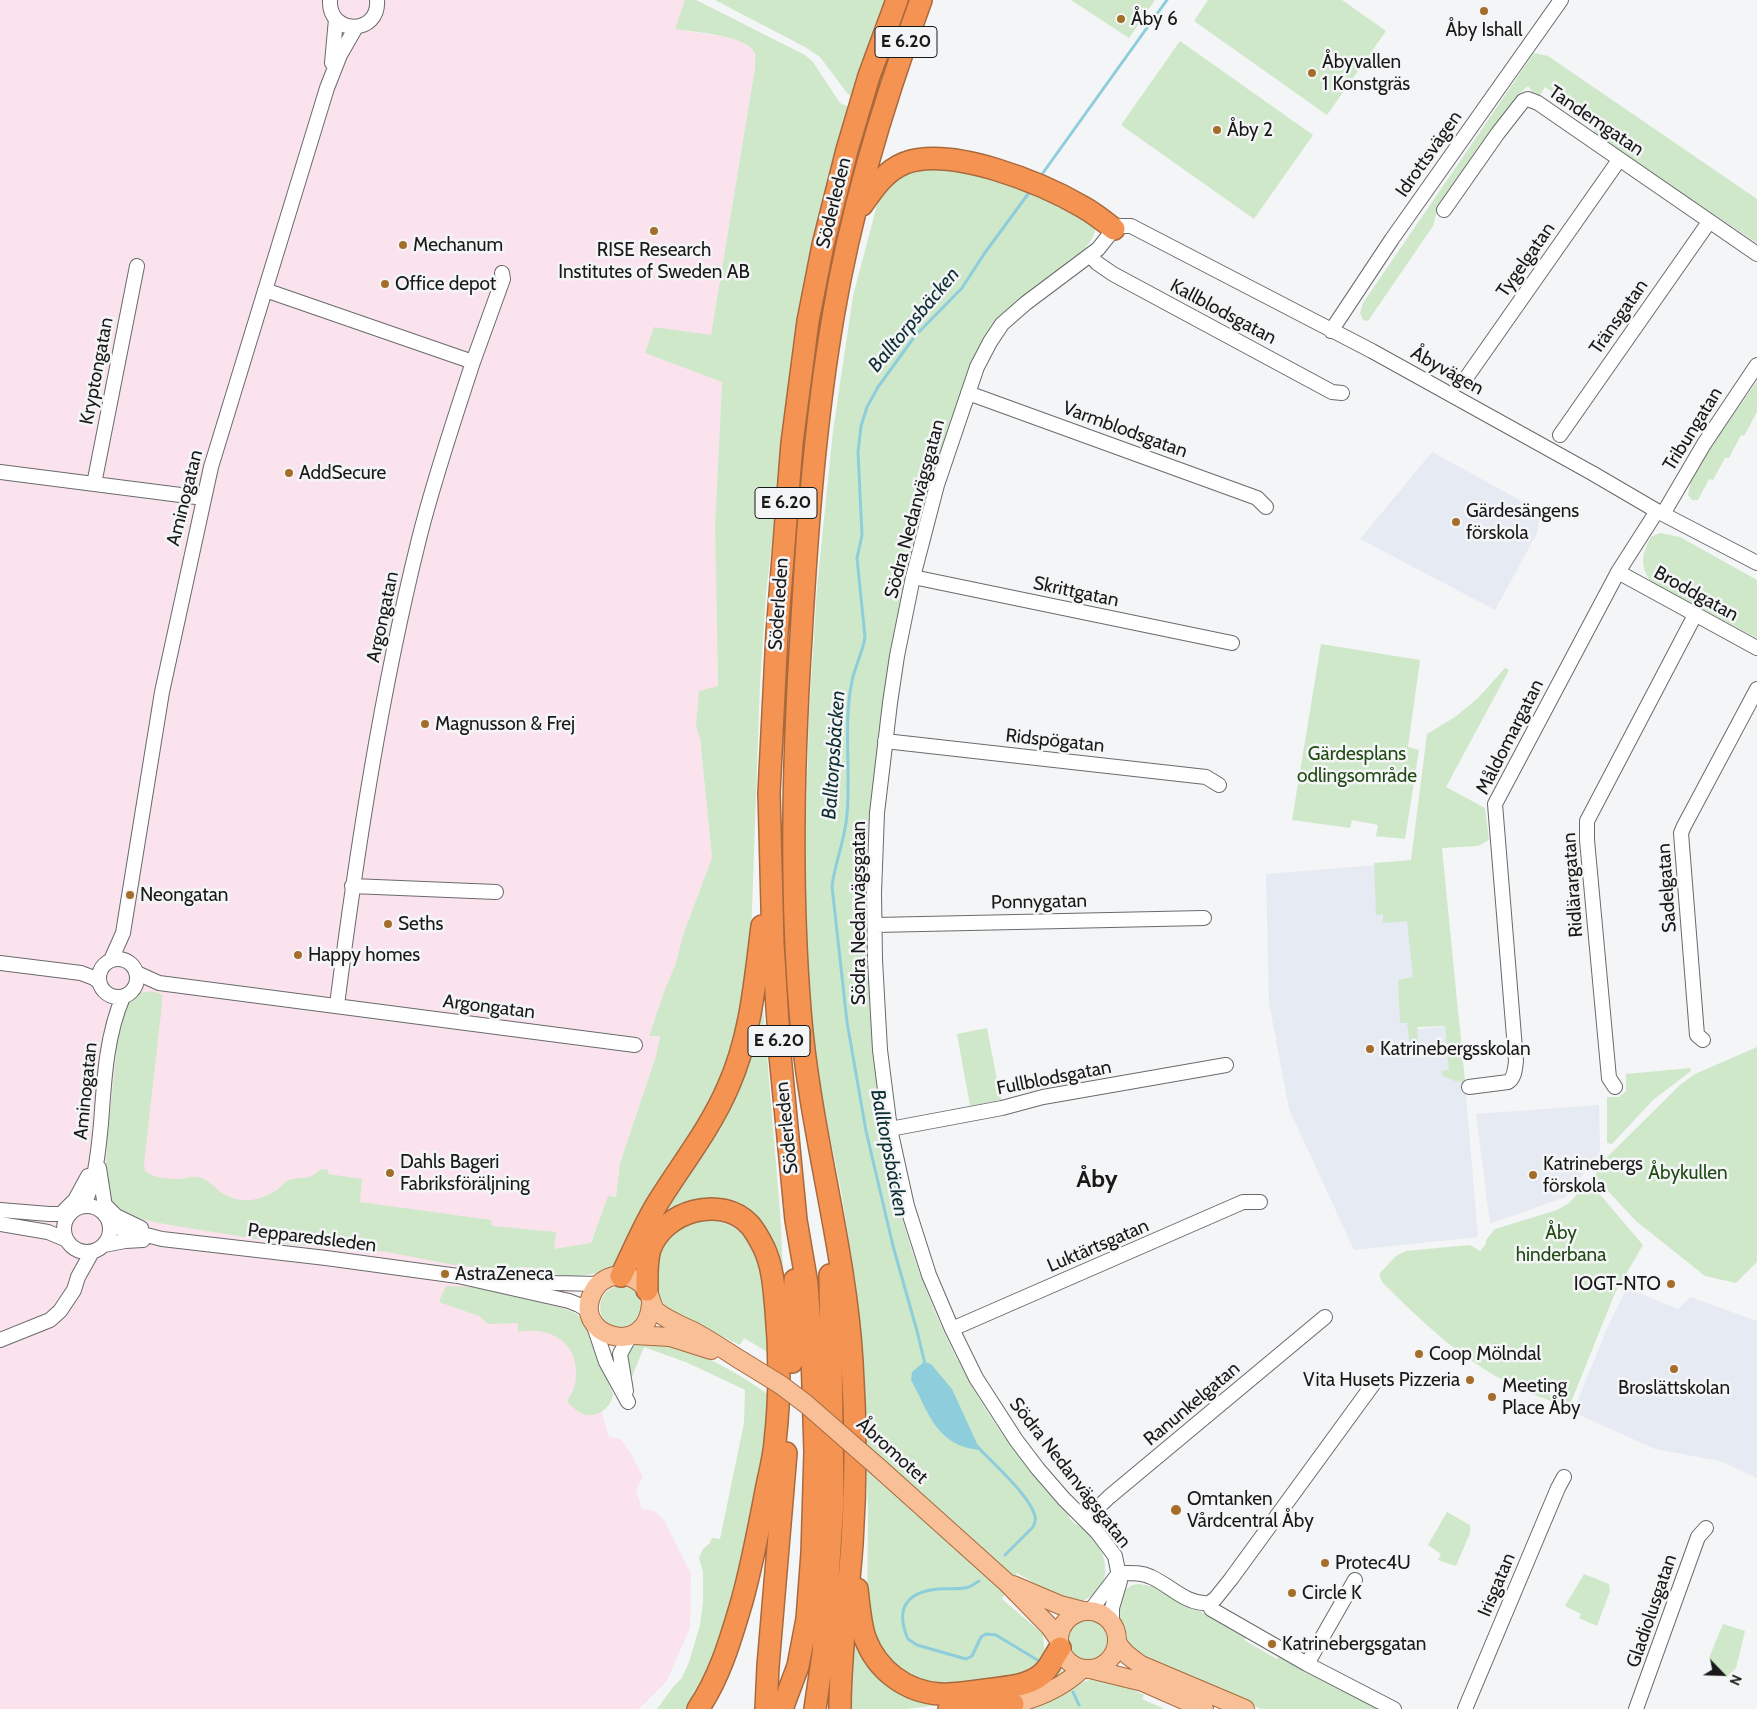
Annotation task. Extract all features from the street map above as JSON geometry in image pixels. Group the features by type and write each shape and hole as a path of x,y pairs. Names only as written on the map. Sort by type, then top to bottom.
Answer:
{"highway":[{"name":"Söderleden","path":"796,1220 780,1055 770,861 770,793 777,633 786,502 808,321 823,245 847,150 872,69 897,0"},
{"name":"Söderleden","path":"828,1195 810,1089 800,1014 794,903 794,744 807,541 820,403 833,316 854,215 891,83 921,0"},
{"path":"854,215 878,182 894,169 912,161 939,159 970,163 1036,184 1085,208 1114,229"},
{"path":"621,1276 652,1212 711,1121 729,1086 745,1040 754,996 770,861"},
{"path":"828,1195 840,1262 852,1360 855,1452 852,1539 840,1709"},
{"path":"815,1709 823,1654 833,1500 828,1195"},
{"path":"649,1297 648,1259 650,1249 657,1237 668,1223 680,1216 706,1209 729,1212 750,1225 765,1250 772,1271 779,1341 775,1443 752,1562 734,1627 720,1667 698,1709"},
{"path":"766,1709 788,1432 796,1220"},
{"path":"782,1709 798,1666 807,1619 812,1553 815,1452 812,1354 807,1284 796,1220"},
{"path":"775,1443 784,1476"},
{"path":"852,1539 858,1600 865,1637 882,1667 895,1679 926,1692 941,1694 963,1693 1017,1685 1034,1680 1041,1675 1047,1669 1059,1644"},
{"path":"949,1709 994,1703 1010,1707"}],"main road":[{"path":"591,1316 591,1297 599,1284 613,1276 621,1276"},
{"name":"Åbromotet","path":"621,1276 638,1281 649,1297 654,1309 669,1320 694,1332 742,1361 781,1385 806,1404 1006,1582 1050,1627 1068,1661 1086,1669"},
{"path":"632,1335 641,1330 651,1314 649,1297"},
{"name":"Åbromotet","path":"591,1316 598,1328 605,1333 622,1338 632,1335 670,1338 742,1361"},
{"name":"Åbromotet","path":"1006,1582 1060,1605 1102,1615 1112,1624"},
{"path":"1059,1644 1060,1630 1066,1621 1074,1614 1086,1611"},
{"path":"1112,1624 1122,1652 1141,1665 1245,1709"},
{"path":"1010,1707 1053,1690 1086,1669 1102,1665 1113,1654 1117,1642"},
{"path":"1086,1669 1143,1682 1204,1709"}],"street":[{"name":"Aminogatan","path":"329,81 334,51 336,19 331,11 330,0"},
{"name":"Aminogatan","path":"106,963 123,933 162,692 211,467 236,380 329,81 340,55 356,27 371,19 376,9 377,0"},
{"name":"Idrottsvägen","path":"1332,331 1392,239 1561,0"},
{"path":"336,19 345,25 356,27"},
{"name":"Tandemgatan","path":"1444,210 1498,133 1524,101 1528,99 1538,103 1757,254"},
{"name":"Tygelgatan","path":"1464,381 1620,160"},
{"name":"Tränsgatan","path":"1560,434 1709,222"},
{"name":"Åbyvägen","path":"1114,229 1121,226 1134,227 1372,351 1592,473 1660,513 1757,563"},
{"name":"Södra Nedanvägsgatan","path":"1114,229 1098,249 1026,303 1002,324 977,367 937,485 913,577 897,656 885,741 874,856 876,993 880,1050 890,1129 907,1206 930,1275 952,1329 976,1378 1016,1440 1038,1469 1108,1546 1114,1556 1119,1573"},
{"name":"Kallblodsgatan","path":"1090,255 1097,263 1113,274 1332,392 1342,393"},
{"name":"Kryptongatan","path":"94,484 137,266"},
{"name":"Argongatan","path":"337,1005 362,821 382,708 419,539 473,362 503,279 502,273"},
{"path":"265,290 473,362"},
{"name":"Tribungatan","path":"1660,513 1757,365"},
{"name":"Varmblodsgatan","path":"968,393 1256,498 1266,506"},
{"path":"0,472 204,498"},
{"name":"Måldomargatan","path":"1468,1087 1508,1082 1513,1075 1516,1061 1495,804 1618,572 1660,513"},
{"name":"Broddgatan","path":"1618,572 1757,648"},
{"name":"Skrittgatan","path":"913,577 1232,643"},
{"name":"Ridlärargatan","path":"1615,1087 1609,1078 1587,840 1587,820 1695,615"},
{"name":"Sadelgatan","path":"1703,1040 1697,1035 1682,833 1757,689"},
{"name":"Ridspögatan","path":"885,741 1206,777 1219,785"},
{"path":"352,886 496,892"},
{"name":"Ponnygatan","path":"875,925 1204,918"},
{"name":"Aminogatan","path":"123,933 134,968"},
{"path":"0,963 81,973 94,978 111,996 128,994 136,985 134,968 121,959 81,973"},
{"path":"102,987 98,977 106,963"},
{"name":"Argongatan","path":"134,968 159,983 636,1045"},
{"name":"Argongatan","path":"128,994 159,983"},
{"name":"Aminogatan","path":"83,1206 98,1160 112,1026 102,987"},
{"name":"Aminogatan","path":"112,1026 128,994"},
{"name":"Fullblodsgatan","path":"890,1129 1002,1108 1043,1098 1226,1065"},
{"name":"Aminogatan","path":"98,1160 104,1204 109,1221"},
{"path":"78,1277 76,1259 64,1226 66,1213 98,1160"},
{"name":"Luktärtsgatan","path":"952,1329 1243,1202 1260,1202"},
{"path":"104,1204 116,1216 162,1239"},
{"path":"0,1210 49,1214 66,1213 83,1206 97,1208 109,1221 110,1235 98,1248 78,1277 68,1302 50,1320 0,1340"},
{"name":"Pepparedsleden","path":"109,1221 119,1228 162,1239 362,1262 458,1276 599,1284"},
{"path":"0,1224 48,1232 85,1252 98,1248"},
{"name":"Pepparedsleden","path":"98,1248 125,1240 162,1239"},
{"name":"Pepparedsleden","path":"458,1276 579,1305 591,1316"},
{"path":"591,1316 606,1362 628,1402 620,1354 632,1335"},
{"name":"Ranunkelgatan","path":"1084,1520 1109,1497 1326,1317"},
{"path":"1119,1573 1150,1576 1186,1598 1198,1603 1208,1603 1215,1599 1374,1383"},
{"name":"Irisgatan","path":"1465,1709 1564,1477"},
{"name":"Gladiolusgatan","path":"1636,1709 1698,1538 1706,1528"},
{"path":"1086,1611 1119,1573"},
{"path":"1112,1624 1112,1608 1120,1581 1119,1573"},
{"path":"1307,1664 1354,1580"},
{"path":"1208,1603 1211,1609 1307,1664 1394,1709"}],"shaded area":[{"path":"0,0 685,0 675,29 745,42 754,52 755,68 711,336 654,327 646,353 722,382 715,526 718,687 696,727 700,738 712,858 683,935 676,963 649,1036 660,1036 656,1056 620,1163 616,1197 608,1196 563,1318 601,1409 609,1437 621,1439 643,1477 636,1490 642,1509 653,1510 664,1520 691,1574 690,1628 667,1681 639,1709 0,1709"},
{"name":"Gärdesängens förskola","path":"1432,452 1540,511 1537,533 1495,610 1360,539"},
{"name":"Katrinebergsskolan","path":"1376,865 1408,906 1418,1029 1460,1025 1478,1237 1354,1250 1289,1109 1269,1003 1266,874"},
{"name":"Katrinebergs förskola","path":"1599,1105 1600,1152 1565,1197 1490,1224 1476,1114"},
{"name":"Broslättskolan","path":"1627,1288 1678,1309 1690,1297 1757,1321 1757,1478 1720,1461 1655,1449 1573,1412 1608,1326"}],"green space":[{"path":"685,0 696,0 805,55 813,62 840,103 852,108 785,427 766,594 760,683 750,965 728,1070 615,1266 601,1272 566,1276 551,1273 551,1270 522,1267 508,1270 454,1265 387,1252 286,1244 159,1223 125,1215 111,1204 106,1171 107,1141 120,1018 127,1002 132,997 150,991 162,995 144,1163 145,1171 153,1176 172,1179 201,1178 229,1197 250,1200 270,1194 289,1180 311,1176 321,1169 328,1170 328,1174 362,1179 360,1202 491,1220 492,1226 556,1232 554,1249 591,1243 608,1196 616,1197 620,1163 656,1056 660,1036 649,1036 676,963 683,935 712,858 700,738 696,727 699,691 718,686 715,526 722,382 645,353 654,327 711,335 755,68 755,58 754,52 749,46 730,38 675,29"},
{"path":"715,0 887,0 852,97 820,57 805,47"},
{"name":"Åby 6","path":"1071,0 1155,0 1129,38"},
{"name":"Åbyvallen 1 Konstgräs","path":"1208,0 1342,0 1386,31 1327,115 1194,21"},
{"name":"Åby 2","path":"1180,41 1313,135 1254,219 1121,125"},
{"path":"1534,53 1548,56 1757,199 1757,243 1593,134 1598,124 1545,87 1540,95 1533,92 1528,86 1519,94 1519,100 1437,210 1433,226 1368,321 1363,320 1360,313 1363,303"},
{"path":"936,165 1021,184 1095,225 1095,231 1092,239 1083,251 1032,289 993,324 978,349 968,375 924,505 896,624 879,729 866,846 862,847 860,883 863,883 861,898 856,898 852,901 852,909 859,916 864,915 868,919 872,1032 881,1117 894,1187 919,1271 955,1354 999,1430 1040,1483 1067,1512 1070,1519 1085,1529 1093,1538 1102,1553 1105,1570 1101,1585 1095,1593 1083,1601 1055,1595 1017,1573 1002,1599 1043,1634 1045,1658 1041,1664 1021,1676 942,1687 903,1675 879,1651 867,1609 868,1518 864,1371 856,1286 842,1196 822,1097 812,1033 804,889 809,716 817,588 833,431 853,296 878,201 885,188 906,172"},
{"path":"1757,381 1757,412 1744,436 1741,435 1729,458 1725,458 1713,480 1709,479 1698,500 1692,500 1688,495 1691,480 1708,451"},
{"path":"1660,533 1680,537 1757,580 1757,638 1651,582 1643,565 1644,554 1651,537"},
{"name":"Gärdesplans odlingsområde","path":"1321,644 1420,660 1408,747 1419,750 1405,839 1376,836 1378,825 1352,820 1350,828 1292,820"},
{"path":"1505,668 1509,670 1446,787 1485,808 1489,840 1478,846 1442,848 1465,1082 1455,1081 1443,1076 1441,1071 1449,1070 1445,1026 1417,1027 1419,1051 1411,1052 1407,1023 1400,1023 1398,980 1413,977 1407,921 1383,923 1383,914 1376,915 1374,863 1411,860 1427,734 1455,717 1477,699"},
{"path":"762,996 780,1212 784,1290 779,1264 706,1199 688,1202 675,1208 651,1228"},
{"path":"987,1028 1001,1100 970,1106 957,1034"},
{"name":"Åbykullen","path":"1757,1047 1757,1262 1736,1283 1705,1276 1636,1221 1597,1179 1596,1171 1603,1161 1680,1085 1695,1074"},
{"path":"1690,1068 1691,1071 1653,1100 1612,1144 1607,1143 1607,1097 1619,1097 1626,1091 1626,1074"},
{"name":"Åby hinderbana","path":"1587,1184 1592,1185 1643,1245 1615,1293 1569,1407 1522,1389 1478,1365 1428,1326 1383,1283 1380,1277 1380,1273 1396,1256 1406,1251 1470,1245 1480,1251 1495,1229 1557,1210 1568,1204"},
{"path":"704,1218 721,1222 737,1229 746,1237 753,1248 765,1292 769,1353 744,1338 740,1345 672,1312 657,1295 653,1266 668,1232"},
{"path":"446,1286 473,1287 562,1308 579,1316 584,1321 613,1394 610,1403 604,1410 596,1414 587,1415 579,1412 567,1402 572,1393 576,1371 570,1349 563,1341 554,1335 543,1332 518,1332 518,1323 488,1324 479,1316 439,1302"},
{"path":"625,1286 633,1289 639,1295 642,1307 639,1319 633,1325 617,1328 609,1325 603,1319 600,1303 603,1295 609,1289"},
{"path":"661,1342 691,1351 733,1372 770,1396 763,1457 730,1615 711,1671 691,1709 657,1709 682,1678 700,1625 703,1602 703,1572 699,1558 703,1549 710,1543 712,1538 720,1539 744,1423 745,1390 688,1363 644,1347 632,1377 628,1359 630,1351 637,1343"},
{"path":"1447,1512 1470,1525 1470,1533 1456,1566 1438,1560 1441,1554 1428,1545"},
{"path":"1584,1574 1609,1584 1610,1591 1597,1626 1579,1618 1581,1614 1565,1606"},
{"path":"1139,1584 1156,1587 1237,1632 1248,1634 1244,1640 1277,1659 1281,1653 1380,1709 1261,1709 1138,1654 1127,1643 1123,1627 1118,1619 1119,1599 1125,1590 1132,1585"},
{"path":"1091,1620 1098,1623 1104,1629 1107,1640 1106,1648 1098,1657 1091,1660 1083,1660 1076,1657 1068,1648 1067,1636 1070,1629 1079,1621"},
{"path":"853,1624 926,1697 1058,1667 1065,1672 1050,1683 969,1701 907,1709 847,1709"},
{"path":"1723,1624 1745,1631 1736,1668 1727,1677 1719,1674 1709,1658"},
{"path":"1092,1679 1106,1680 1125,1686 1144,1695 1142,1699 1165,1709 1030,1709"}],"water":[{"path":"924,1362 931,1364 952,1389 980,1450 953,1442 944,1435 929,1416 911,1380 912,1372"}],"waterway":[{"name":"Balltorpsbäcken","path":"1040,177 1167,0"},
{"name":"Balltorpsbäcken","path":"925,1364 893,1246 866,1131 847,1022 832,886 847,815 849,697 853,675 865,637 857,558 862,535 858,452 861,426 867,407 878,387 915,336 962,288 984,254 1031,190"},
{"name":"Balltorpsbäcken","path":"977,1446 1026,1498 1035,1516 1033,1527 1005,1555"},
{"name":"Balltorpsbäcken","path":"979,1581 969,1587 927,1591 911,1598 903,1611 904,1628 908,1639 917,1645 966,1659 972,1656 981,1637 986,1634 996,1635 1039,1661"},
{"name":"Balltorpsbäcken","path":"1073,1692 1079,1705"}],"place":[{"name":"Åby Ishall","path":"1484,11"},
{"name":"Åby 6","path":"1121,19"},
{"name":"Åbyvallen 1 Konstgräs","path":"1312,73"},
{"name":"Åby 2","path":"1217,130"},
{"name":"RISE Research Institutes of Sweden AB","path":"654,231"},
{"name":"Mechanum","path":"403,245"},
{"name":"Office depot","path":"385,284"},
{"name":"AddSecure","path":"289,473"},
{"name":"Gärdesängens förskola","path":"1456,522"},
{"name":"Magnusson & Frej","path":"425,724"},
{"name":"Neongatan","path":"130,895"},
{"name":"Seths","path":"388,924"},
{"name":"Happy homes","path":"298,955"},
{"name":"Katrinebergsskolan","path":"1370,1049"},
{"name":"Dahls Bageri Fabriksföräljning","path":"390,1173"},
{"name":"Katrinebergs förskola","path":"1533,1175"},
{"name":"AstraZeneca","path":"445,1274"},
{"name":"IOGT-NTO","path":"1671,1284"},
{"name":"Coop Mölndal","path":"1419,1354"},
{"name":"Broslättskolan","path":"1674,1369"},
{"name":"Vita Husets Pizzeria","path":"1470,1380"},
{"name":"Meeting Place Åby","path":"1492,1397"},
{"name":"Omtanken Vårdcentral Åby","path":"1176,1510"},
{"name":"Protec4U","path":"1325,1563"},
{"name":"Circle K","path":"1292,1593"},
{"name":"Katrinebergsgatan","path":"1272,1644"}],"district":[{"name":"Åby","path":"1097,1180"}]}
